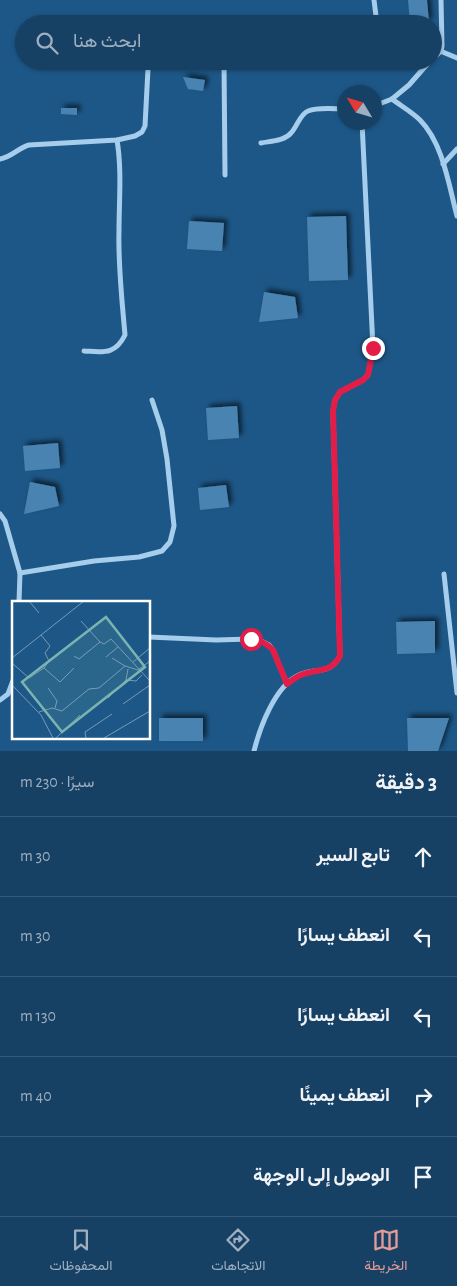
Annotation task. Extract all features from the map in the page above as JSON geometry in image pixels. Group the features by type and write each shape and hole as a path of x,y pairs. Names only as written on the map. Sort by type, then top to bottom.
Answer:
{"street":[{"path":"374,0 376,15"},
{"path":"441,0 441,15"},
{"path":"442,52 457,58"},
{"path":"0,159 10,156 19,148 29,144 117,140 136,136 142,132 145,126 148,70"},
{"path":"224,70 226,175"},
{"path":"382,103 392,99 409,85 422,70"},
{"path":"392,99 419,119 435,142 457,216"},
{"path":"261,143 286,137 308,111 337,109"},
{"path":"254,751 265,715 287,684 299,675 330,668 340,656 333,411 335,400 340,392 363,380 368,375 373,348 362,130"},
{"path":"84,352 113,350 121,344 125,335 118,231 120,174 117,140"},
{"path":"443,164 457,150"},
{"path":"20,573 94,561 138,557 162,551 170,542 174,526 167,459 162,430 152,400"},
{"path":"0,514 6,521 20,573 19,601"},
{"path":"444,574 457,693"},
{"path":"150,637 216,640 251,639 263,642 273,650 287,684"},
{"path":"0,700 8,694 12,683"}],"building":[{"path":"408,0 427,0 428,15 409,15"},
{"path":"183,77 205,80 203,91 188,89"},
{"path":"61,108 77,108 77,115 61,114"},
{"path":"346,216 348,280 309,281 307,217"},
{"path":"189,221 224,223 222,251 187,249"},
{"path":"264,292 295,297 298,318 259,322"},
{"path":"237,406 239,438 208,440 206,408"},
{"path":"58,443 60,468 25,471 23,446"},
{"path":"30,482 55,487 59,506 24,514"},
{"path":"226,485 229,507 200,510 198,488"},
{"path":"435,621 435,653 397,654 396,622"},
{"path":"159,718 203,718 203,741 159,741"},
{"path":"407,718 449,718 438,751 408,751"}],"route":[{"path":"251,639 263,642 273,650 287,684 299,675 330,668 340,656 333,411 335,400 340,392 363,380 368,375 373,348"}]}
